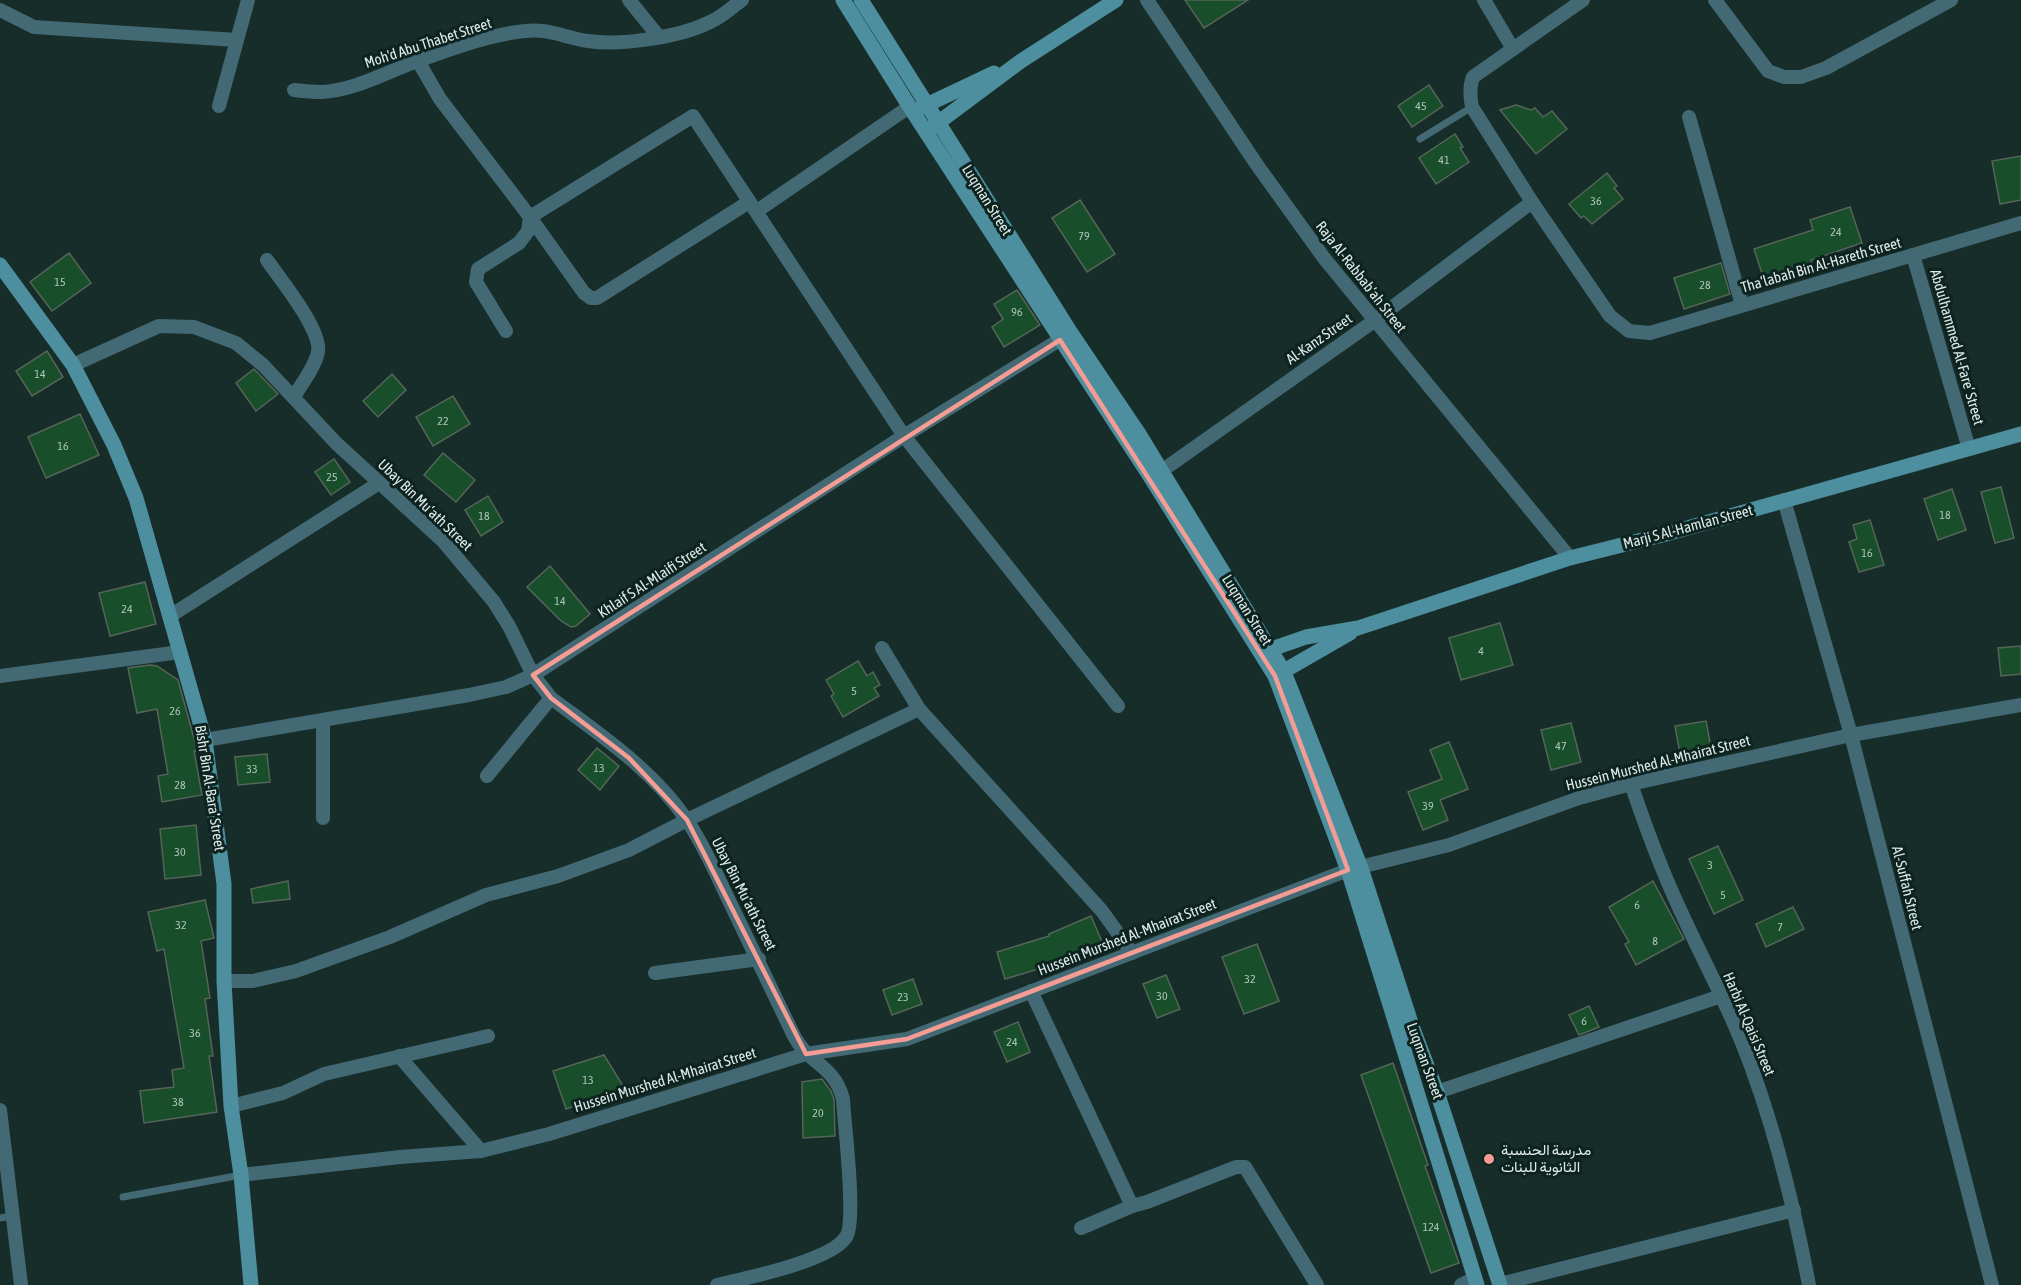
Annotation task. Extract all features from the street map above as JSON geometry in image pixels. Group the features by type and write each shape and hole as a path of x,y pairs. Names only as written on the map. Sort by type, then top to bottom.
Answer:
{"street":[{"path":"219,106 248,0"},
{"path":"629,0 659,37"},
{"name":"Moh'd Abu Thabet Street","path":"294,90 322,92 345,88 480,40 526,30 563,34 578,40 604,44 686,32 713,21 742,0"},
{"name":"Luqman Street","path":"843,0 911,110 932,127 1156,474 1279,674 1355,869 1437,1092 1500,1284"},
{"name":"Luqman Street","path":"861,0 927,104 932,127"},
{"path":"932,127 1021,61 1116,0"},
{"name":"Raja Al-Rabbab‘ah Street","path":"1147,0 1257,165 1324,258 1570,558"},
{"path":"1484,0 1513,49"},
{"path":"1532,202 1472,107 1471,83 1473,77 1583,0"},
{"path":"1715,0 1768,70 1784,77 1801,77 1826,68 1952,0"},
{"path":"0,10 34,27 237,40"},
{"path":"418,61 440,99 530,217 584,293 593,299 753,207 911,110 1021,61"},
{"path":"530,217 693,116 904,436 1118,706"},
{"path":"1689,117 1742,305"},
{"name":"Al-Kanz Street","path":"1156,474 1374,321 1532,202"},
{"name":"Tha‘labah Bin Al-Hareth Street","path":"1532,202 1610,316 1629,331 1650,333 2021,223"},
{"path":"506,331 476,282 478,269 519,243 528,231 530,217"},
{"name":"Abdulhammed Al-Fare‘ Street","path":"1913,255 1969,448"},
{"path":"267,260 310,322 317,340 318,351 294,397"},
{"name":"Bishr Bin Al-Bara‘ Street","path":"0,265 74,365 114,445 136,498 205,740 224,884 224,981 231,1107 241,1175 250,1285"},
{"name":"Ubay Bin Mu‘ath Street","path":"74,365 159,326 194,327 236,343 263,365 336,444 443,541 473,576 509,626 533,675 551,698 629,758 662,789 687,820 806,1054"},
{"name":"Khlaif S Al-Mlaifi Street","path":"205,740 497,690 533,675 904,436 1066,336"},
{"name":"Marji S Al-Hamlan Street","path":"1266,651 1306,637 1358,628 1570,558 2021,434"},
{"path":"170,616 379,483"},
{"name":"Al-Suffah Street","path":"1784,500 1851,735 1992,1285"},
{"name":"Marji S Al-Hamlan Street","path":"1279,674 1358,628"},
{"path":"882,648 919,709 1102,911 1132,953"},
{"path":"0,676 180,652"},
{"path":"487,776 551,698"},
{"name":"Hussein Murshed Al-Mhairat Street","path":"241,1175 400,1157 481,1151 549,1134 806,1054 907,1039 1355,869 1449,845 1580,798 1631,784 1851,735 2021,705"},
{"path":"224,981 253,981 296,972 390,937 486,895 558,876 628,850 919,709"},
{"path":"322,818 323,720"},
{"name":"Harbi Al-Qaisi Street","path":"1631,784 1672,893 1721,996 1755,1078 1776,1140 1794,1209 1809,1285"},
{"name":"Luqman Street","path":"1355,869 1471,1283"},
{"path":"655,973 759,959"},
{"path":"1030,991 1132,1206"},
{"path":"1437,1092 1721,996"},
{"path":"231,1107 283,1093 324,1074 489,1035"},
{"path":"717,1285 814,1258 835,1249 848,1236 851,1215 843,1099 839,1086 830,1072 806,1054"},
{"path":"399,1056 481,1151"},
{"path":"0,1110 6,1217 21,1285"},
{"path":"1081,1228 1236,1167 1245,1167 1317,1285"},
{"path":"1500,1284 1794,1209"}],"lane":[{"path":"1420,139 1472,107"},
{"path":"123,1197 241,1175"}],"highlighted area":[{"path":"1060,340 1275,676 1348,870 907,1039 806,1054 687,820 629,758 551,698 533,675"}],"building":[{"path":"1185,0 1248,0 1204,28"},
{"path":"1429,85 1443,106 1412,127 1398,106"},
{"path":"1516,105 1531,110 1535,108 1543,117 1552,111 1567,129 1536,154 1500,110"},
{"path":"1455,134 1469,162 1436,184 1419,158"},
{"path":"2021,156 2021,200 2000,204 1992,161"},
{"path":"1607,173 1617,186 1614,188 1623,199 1592,224 1584,216 1581,218 1569,204"},
{"path":"1080,200 1115,254 1087,272 1052,218"},
{"path":"1850,207 1862,243 1811,260 1813,267 1765,283 1754,249 1813,230 1810,220"},
{"path":"69,253 91,283 52,311 30,282"},
{"path":"1721,263 1730,294 1684,309 1674,278"},
{"path":"1017,290 1040,325 1004,347 992,327 1003,319 994,304"},
{"path":"47,351 63,377 32,396 16,371"},
{"path":"254,369 278,394 256,411 236,383"},
{"path":"392,374 406,390 378,417 363,401"},
{"path":"453,396 470,424 433,446 416,417"},
{"path":"80,414 99,455 46,478 28,437"},
{"path":"443,453 475,480 456,502 424,475"},
{"path":"334,459 350,482 331,495 315,472"},
{"path":"2001,487 2014,538 1995,543 1981,492"},
{"path":"1952,489 1966,530 1938,540 1924,499"},
{"path":"488,496 503,522 481,536 465,510"},
{"path":"1870,520 1884,565 1859,572 1849,542 1857,539 1853,525"},
{"path":"550,566 590,614 576,626 571,627 561,621 527,587"},
{"path":"145,582 156,624 110,636 99,593"},
{"path":"1500,623 1513,665 1461,680 1449,638"},
{"path":"2021,646 2021,674 2001,676 1998,648"},
{"path":"858,661 867,676 873,672 880,685 874,688 879,696 843,717 831,696 834,694 826,680"},
{"path":"157,666 178,680 197,751 194,751 202,795 162,802 158,776 168,774 157,709 137,713 128,668"},
{"path":"1706,721 1712,753 1681,759 1675,726"},
{"path":"1571,723 1581,762 1551,770 1541,730"},
{"path":"1449,742 1468,789 1440,800 1448,820 1423,830 1408,792 1442,779 1430,750"},
{"path":"597,748 619,766 600,790 578,770"},
{"path":"267,754 270,782 238,785 235,757"},
{"path":"196,825 201,875 165,879 160,829"},
{"path":"1718,846 1743,900 1714,914 1689,859"},
{"path":"288,881 290,899 253,903 251,889"},
{"path":"1653,881 1684,939 1636,965 1625,944 1629,942 1609,907"},
{"path":"205,900 214,938 201,941 210,998 205,999 213,1056 209,1056 217,1112 144,1123 140,1091 174,1087 172,1070 184,1068 164,949 157,951 148,912"},
{"path":"1793,907 1804,929 1766,947 1756,924"},
{"path":"1091,916 1103,944 1062,962 1005,979 997,952 1049,936 1049,934"},
{"path":"1257,944 1279,1001 1244,1014 1222,957"},
{"path":"1166,975 1180,1009 1157,1018 1143,984"},
{"path":"913,979 922,1004 892,1015 883,990"},
{"path":"1589,1006 1599,1027 1579,1035 1569,1015"},
{"path":"1018,1022 1030,1052 1007,1062 994,1032"},
{"path":"604,1055 625,1089 566,1109 553,1071"},
{"path":"1393,1063 1428,1165 1425,1166 1459,1263 1431,1273 1361,1075"},
{"path":"822,1079 831,1091 834,1100 835,1136 803,1138 802,1082"}],"place":[{"name":"مدرسة الحنسبة الثانوية للبنات","path":"1489,1159"}]}
